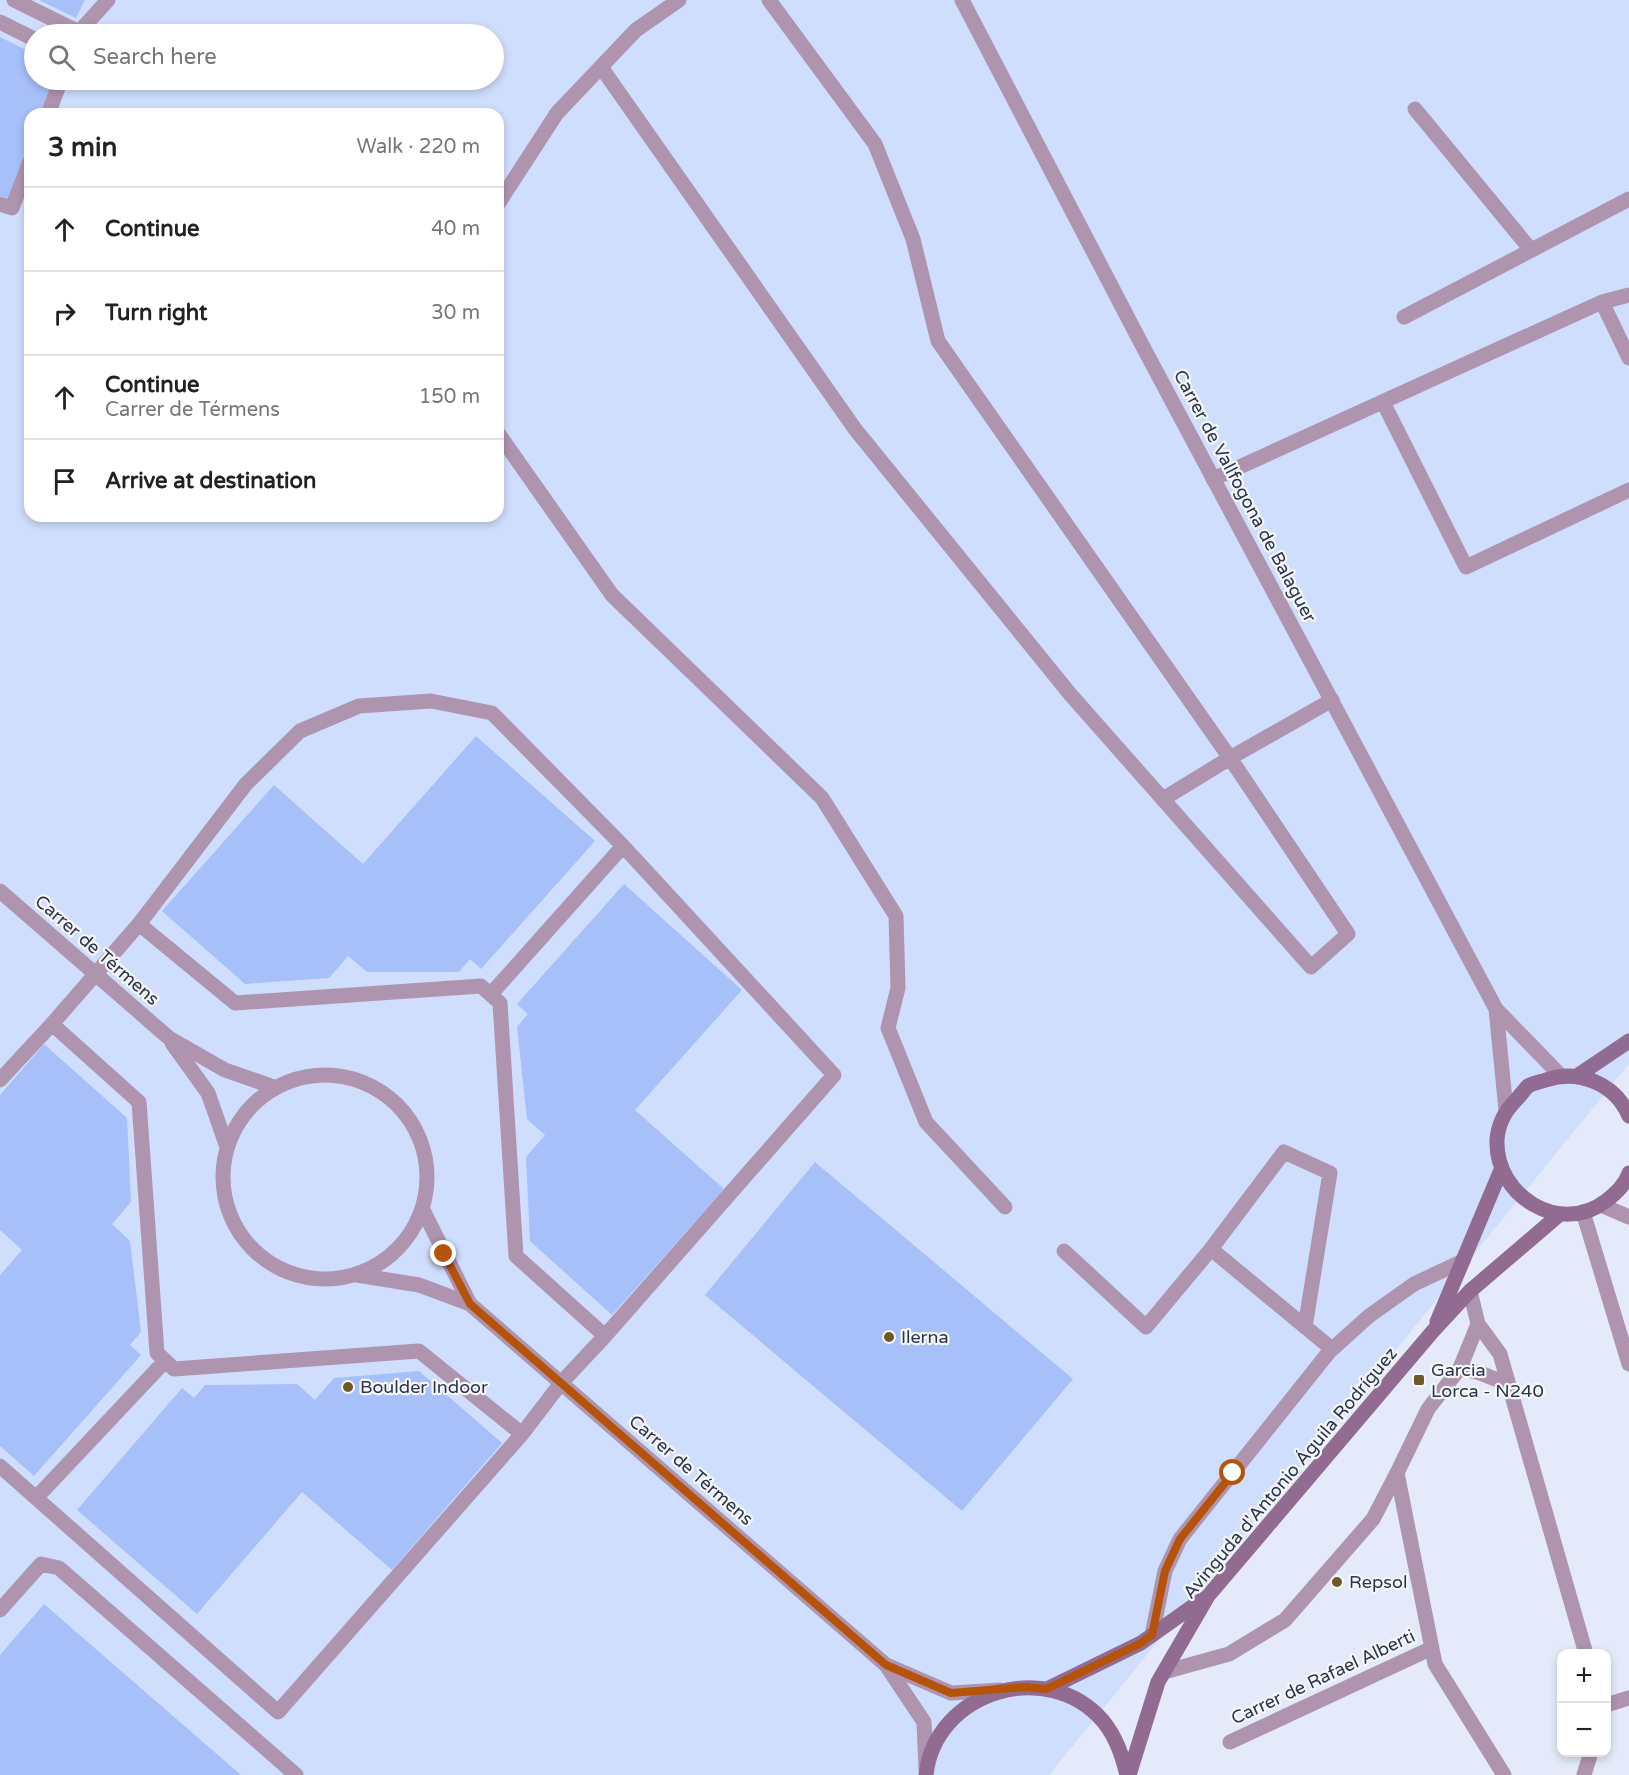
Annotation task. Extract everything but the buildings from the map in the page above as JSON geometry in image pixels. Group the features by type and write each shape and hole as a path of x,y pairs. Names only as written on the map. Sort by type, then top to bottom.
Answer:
{"street":[{"path":"14,0 63,24"},
{"path":"86,24 108,0"},
{"path":"504,195 557,113 636,30 679,0"},
{"path":"601,67 855,429 1070,694 1311,967 1348,934 1230,758 938,341 913,239 875,144 769,0"},
{"name":"Carrer de Vallfogona de Balaguer","path":"962,0 1496,1009 1560,1075"},
{"path":"0,22 24,34"},
{"path":"50,108 57,90"},
{"path":"1415,110 1531,250"},
{"path":"0,204 12,208 24,177"},
{"path":"1404,317 1629,199"},
{"path":"1213,478 1602,302 1629,295"},
{"path":"1602,302 1629,358"},
{"path":"1383,402 1466,567 1629,490"},
{"path":"504,442 612,595 822,798 896,916 898,988 888,1028 926,1122 1005,1208"},
{"path":"1163,800 1230,758 1332,700"},
{"path":"0,1080 139,924 254,776 300,731 359,706 431,701 492,713 623,846 834,1075 561,1383 522,1434 278,1712 0,1466"},
{"path":"491,994 623,846"},
{"name":"Carrer de Térmens","path":"0,891 169,1038 225,1070 274,1087"},
{"path":"139,924 235,1003 481,986 491,994 500,1003 516,1256 605,1336"},
{"name":"Carrer de Vallfogona de Balaguer","path":"1496,1009 1506,1110"},
{"path":"52,1024 139,1102 158,1353 174,1370 419,1351 522,1434"},
{"name":"Carrer de Térmens","path":"169,1038 208,1093 227,1147"},
{"path":"1577,1076 1629,1041"},
{"path":"337,1074 367,1083 394,1101 414,1126 426,1155 427,1188 423,1210 404,1243 383,1262 357,1275 325,1280 294,1275 265,1261 242,1238 228,1210 222,1178 227,1147 238,1123 254,1103 274,1087 304,1076 337,1074"},
{"path":"1629,1116 1625,1107 1612,1092 1595,1082 1577,1076 1560,1075 1529,1086 1506,1110 1497,1139 1502,1170 1511,1187 1541,1210 1560,1214 1583,1212 1601,1205 1616,1193 1629,1173"},
{"path":"1064,1251 1146,1327 1211,1248 1284,1152 1330,1173 1305,1327"},
{"name":"Avinguda d'Antonio Águila Rodríguez","path":"1433,1331 1502,1170"},
{"path":"1601,1205 1629,1217"},
{"name":"Carrer de Térmens","path":"423,1210 470,1304"},
{"path":"1583,1212 1629,1364"},
{"name":"Avinguda d'Antonio Águila Rodríguez","path":"1128,1775 1158,1682 1208,1596 1433,1331 1470,1291 1560,1214"},
{"path":"1211,1248 1332,1349"},
{"path":"1152,1635 1165,1571 1180,1539 1332,1349 1369,1316 1414,1284 1463,1261"},
{"name":"Carrer de Térmens","path":"357,1275 419,1285 470,1304 886,1665 924,1722 926,1773"},
{"path":"1470,1291 1478,1324 1500,1354 1585,1649"},
{"path":"1164,1672 1229,1654 1286,1620 1373,1519 1428,1409 1460,1368 1478,1324"},
{"path":"36,1498 165,1361"},
{"path":"1460,1368 1480,1372 1508,1383"},
{"path":"1397,1473 1435,1664 1504,1775"},
{"path":"0,1610 41,1564 59,1568 296,1775"},
{"name":"Avinguda d'Antonio Águila Rodríguez","path":"1047,1689 1141,1643 1208,1596"},
{"name":"Carrer de Rafael Alberti","path":"1230,1742 1432,1648"},
{"name":"Carrer de Térmens","path":"886,1665 951,1693 1000,1690"},
{"name":"Avinguda d'Antonio Águila Rodríguez","path":"926,1773 935,1744 951,1721 974,1702 1000,1690 1024,1687 1047,1689 1077,1700 1102,1720 1120,1747 1128,1775"},
{"path":"1611,1703 1629,1698"},
{"path":"1584,1775 1589,1757"}],"shaded area":[{"path":"0,0 1629,0 1629,1064 1049,1775 0,1775"}],"place":[{"name":"Ilerna","path":"889,1337"},
{"name":"Garcia Lorca - N240","path":"1419,1380"},
{"name":"Boulder Indoor","path":"348,1387"},
{"name":"Repsol","path":"1337,1582"}],"route":[{"path":"444,1254 470,1304 886,1665 951,1693 1024,1687 1047,1689 1141,1643 1152,1635 1165,1571 1180,1539 1233,1473"}]}
